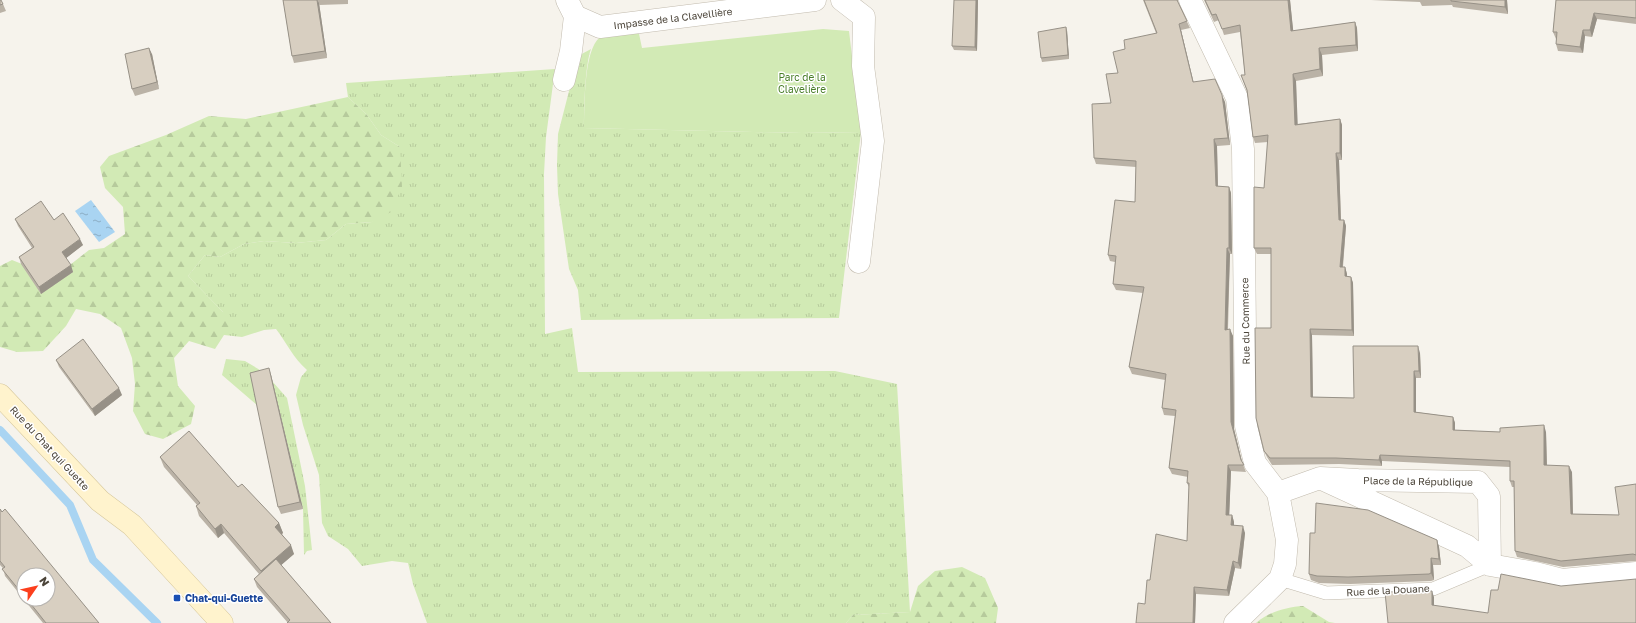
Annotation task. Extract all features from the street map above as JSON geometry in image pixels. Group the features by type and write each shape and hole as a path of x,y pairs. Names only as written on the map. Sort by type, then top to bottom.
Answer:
{"main road":[{"name":"Rue du Chat qui Guette","path":"0,395 100,501 123,534 201,623"},
{"name":"Rue du Chat qui Guette","path":"100,501 132,525 222,623"}],"street":[{"name":"Impasse de la Clavellière","path":"571,8 600,27 815,0"},
{"path":"842,0 864,17 863,66 873,141 859,262"},
{"name":"Rue du Commerce","path":"1190,0 1237,98 1243,149 1246,426 1255,463 1278,493 1287,540 1285,564 1280,579"},
{"path":"564,80 571,51 571,8"},
{"name":"Place de la République","path":"1278,493 1320,478 1478,482 1489,496 1490,565"},
{"name":"Place de la République","path":"1320,478 1467,546 1490,565"},
{"path":"1490,565 1535,573 1562,580 1636,573"},
{"path":"1235,623 1280,579"}],"lane":[{"name":"Rue de la Douane","path":"1280,579 1326,593 1433,589 1490,565"}],"green space":[{"name":"Parc de la Clavelière","path":"638,29 642,48 823,29 849,31 861,132 802,133 584,128 586,78 591,52 596,42 605,35 620,31"},
{"path":"591,49 586,76 584,128 802,133 861,132 839,318 581,320 578,290 569,269 558,194 558,134 578,56"},
{"path":"555,69 546,137 544,174 545,334 572,328 578,372 835,371 897,384 910,612 853,615 846,623 427,623 413,584 408,563 392,561 362,566 348,549 328,536 322,523 319,475 303,425 296,395 301,377 307,370 294,355 276,329 264,330 242,337 224,335 223,312 188,276 205,255 220,257 244,244 264,241 296,243 326,240 346,224 372,222 400,147 381,135 367,115 348,97 346,83"},
{"path":"348,97 367,115 381,135 400,147 402,187 391,212 372,222 346,224 326,240 296,243 264,241 244,244 220,257 205,255 188,276 223,312 232,330 224,335 215,349 189,341 174,358 178,386 195,406 191,424 163,439 145,434 133,411 135,384 132,358 121,328 100,314 76,309 66,326 43,351 17,352 0,347 0,266 12,260 47,274 61,272 89,250 104,248 125,234 123,207 105,188 100,167 109,156 166,135 209,116 246,119"},
{"path":"226,359 245,361 265,373 287,398 305,486 312,550 307,551 304,555 303,509 277,401 258,406 222,375"},
{"path":"962,567 985,578 998,608 996,623 846,623 853,615 910,612 918,586 935,571"},
{"path":"1303,606 1329,622 1335,623 1256,623 1266,616 1278,611"}],"water":[{"path":"91,200 115,232 99,242 75,211"}],"building":[{"path":"283,0 317,0 325,51 292,56"},
{"path":"954,0 976,0 975,47 952,46"},
{"path":"1144,0 1177,0 1187,21 1179,24 1193,82 1215,79 1222,95 1228,138 1214,139 1216,186 1229,187 1229,248 1227,248 1225,330 1230,329 1231,422 1241,460 1244,465 1228,465 1226,515 1232,515 1231,525 1243,526 1238,563 1233,561 1227,590 1194,587 1193,623 1136,623 1138,603 1145,604 1147,580 1150,580 1156,534 1187,541 1188,471 1169,468 1176,410 1162,408 1166,374 1129,367 1144,287 1113,284 1116,256 1108,255 1115,200 1135,202 1136,161 1094,158 1092,104 1111,103 1106,74 1118,73 1113,52 1125,49 1124,40 1157,33"},
{"path":"1205,0 1288,0 1291,31 1355,22 1356,45 1319,48 1320,69 1293,74 1295,125 1340,119 1340,153 1336,153 1339,220 1344,220 1340,267 1345,267 1345,276 1351,277 1352,330 1310,329 1311,397 1354,398 1353,346 1418,346 1419,371 1414,371 1414,412 1453,417 1453,430 1500,432 1500,428 1544,425 1544,465 1569,466 1571,514 1619,515 1615,487 1636,484 1636,555 1633,554 1561,561 1515,551 1514,481 1510,481 1510,461 1380,455 1379,460 1336,458 1270,458 1264,451 1256,418 1255,328 1271,328 1271,248 1254,248 1254,187 1264,188 1268,135 1253,137 1247,90 1241,75 1245,75 1240,25 1222,29 1216,14 1212,15"},
{"path":"1505,0 1505,7 1451,1"},
{"path":"1556,0 1636,0 1636,18 1594,13 1590,30 1583,30 1580,47 1556,44 1557,32 1553,32"},
{"path":"1066,27 1068,55 1041,58 1038,32"},
{"path":"149,48 157,82 132,89 125,54"},
{"path":"41,201 54,220 63,213 80,239 62,252 71,265 39,287 19,257 34,247 15,219"},
{"path":"83,339 119,388 92,409 56,360"},
{"path":"269,368 300,502 278,507 250,373"},
{"path":"189,431 238,487 242,484 279,523 275,527 291,545 261,571 221,524 215,529 196,506 200,503 160,457"},
{"path":"1316,503 1368,510 1437,540 1439,559 1431,558 1431,573 1429,574 1348,577 1317,576 1309,574 1310,533 1315,533"},
{"path":"0,509 2,512 5,509 53,567 16,567 16,586 2,569 5,567 0,561"},
{"path":"276,559 331,623 287,623 290,620 254,579"},
{"path":"56,571 99,623 46,623 33,607 56,607"},
{"path":"1501,574 1561,586 1636,579 1636,623 1388,623 1385,592 1432,591 1432,605 1488,613 1491,590 1498,590"}],"waterway":[{"path":"0,430 70,505 93,560 157,623"}],"place":[{"name":"Chat-qui-Guette","path":"177,598"}]}
